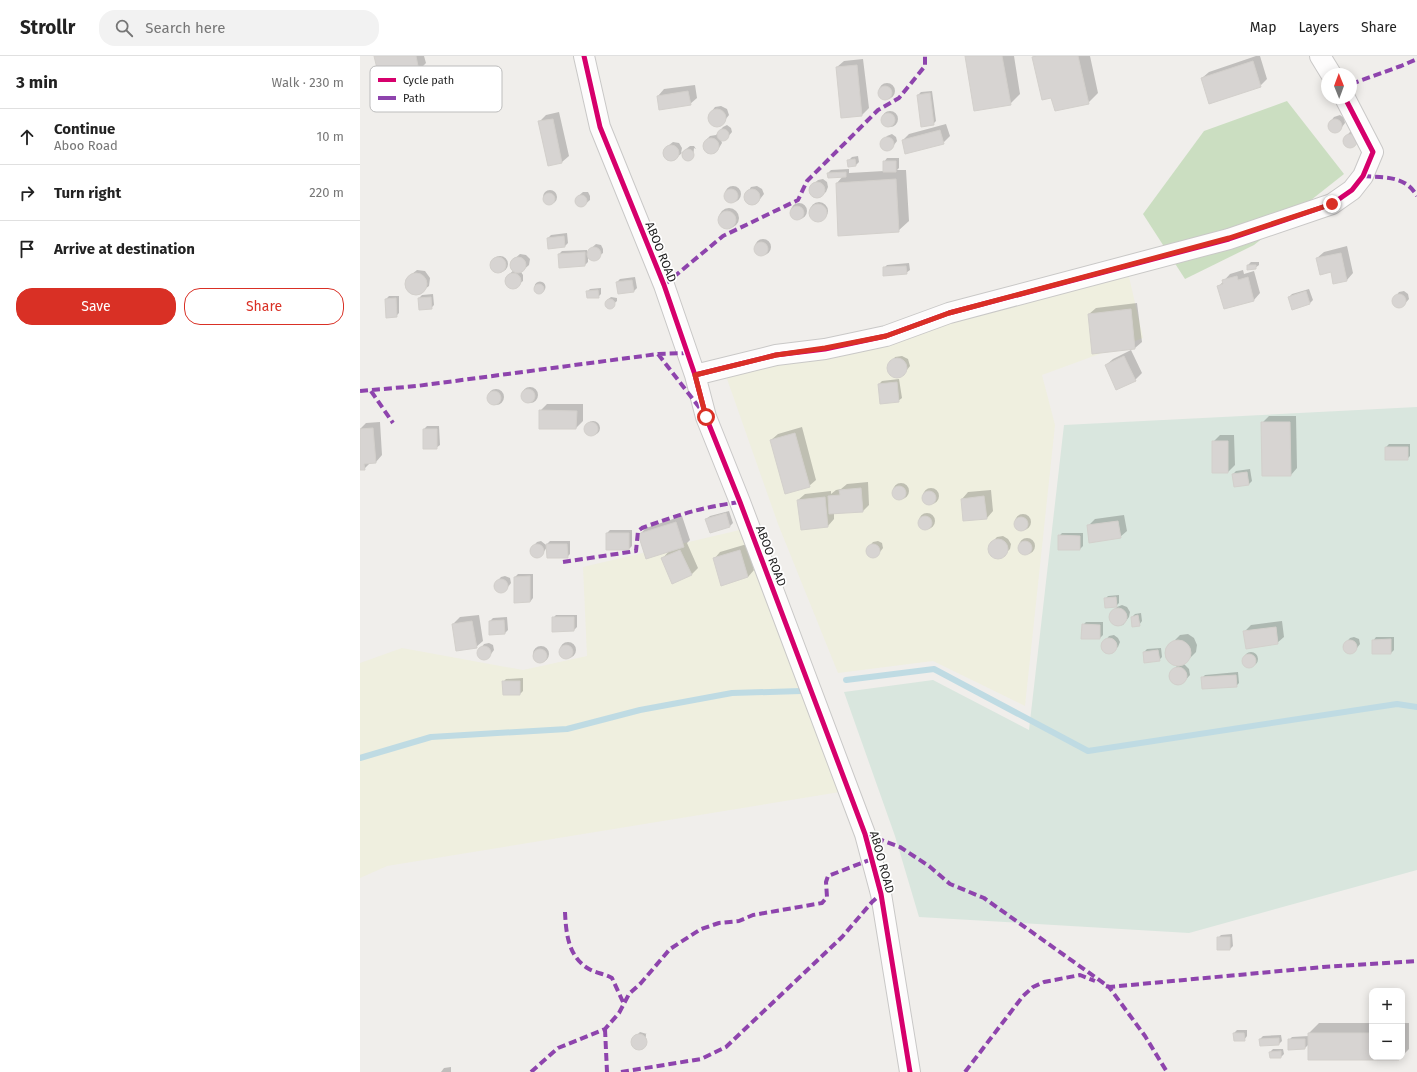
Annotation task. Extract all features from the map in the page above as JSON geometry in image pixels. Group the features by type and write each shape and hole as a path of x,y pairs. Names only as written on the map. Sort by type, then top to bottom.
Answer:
{"street":[{"name":"ABOO ROAD","path":"584,56 600,127 664,285 695,375 706,417 740,502 865,834 881,894 910,1072"},
{"path":"1320,56 1327,68"},
{"path":"695,375 776,355 833,347 886,336 949,313 1229,238 1332,204 1352,190 1363,176 1372,152 1348,104"}],"green space":[{"path":"1287,101 1344,174 1254,245 1185,279 1143,214 1204,131"},
{"path":"1127,268 1143,338 1042,375 1055,425 1025,706 933,661 838,673 778,524 726,376 788,354 859,353 952,314"},
{"path":"748,528 846,791 387,866 360,878 360,663 402,648 523,670 587,656 583,567"}],"shaded area":[{"path":"1417,407 1417,870 1189,933 919,917 895,836 844,692 933,680 1029,730 1064,425"}],"building":[{"path":"374,56 416,56 418,66 376,66"},
{"path":"965,56 1002,56 1011,105 974,111"},
{"path":"1078,56 1089,104 1055,111 1051,98 1042,100 1032,57"},
{"path":"1253,61 1261,87 1209,104 1201,78"},
{"path":"857,65 862,116 841,118 836,67"},
{"path":"882,86 888,86 892,90 892,96 888,100 882,100 878,96 878,90"},
{"path":"688,91 691,105 659,110 657,96"},
{"path":"930,93 934,125 921,127 917,95"},
{"path":"713,109 721,109 726,114 724,125 721,127 713,127 708,122 708,114"},
{"path":"885,113 891,113 895,117 895,123 891,127 885,127 881,123 881,117"},
{"path":"553,119 562,163 548,166 538,121"},
{"path":"1332,119 1338,119 1342,123 1342,129 1338,133 1332,133 1328,129 1328,123"},
{"path":"725,129 728,130 728,140 721,141 718,140 717,133 718,130"},
{"path":"940,130 944,144 905,154 902,140"},
{"path":"1347,134 1353,134 1357,138 1357,144 1353,148 1347,148 1343,144 1343,138"},
{"path":"884,137 890,137 894,141 894,147 890,151 884,151 880,147 880,141"},
{"path":"708,138 714,138 719,143 717,152 714,154 708,154 703,149 703,143"},
{"path":"668,145 674,145 679,150 677,159 674,161 668,161 663,156 663,150"},
{"path":"690,149 693,150 693,160 686,161 683,160 682,153 683,150"},
{"path":"855,159 856,166 848,167 847,160"},
{"path":"883,161 896,161 896,172 883,172"},
{"path":"846,172 846,177 828,178 827,173"},
{"path":"896,179 899,232 838,236 836,183"},
{"path":"814,182 820,182 825,187 823,196 820,198 814,198 809,193 809,187"},
{"path":"728,189 734,189 738,193 738,199 734,203 728,203 724,199 724,193"},
{"path":"749,189 755,189 760,194 758,203 755,205 749,205 744,200 744,194"},
{"path":"551,193 554,194 554,204 547,205 544,204 543,197 544,194"},
{"path":"583,195 586,196 586,206 579,207 576,206 575,199 576,196"},
{"path":"818,204 824,207 827,213 824,219 818,222 812,219 809,213 812,207"},
{"path":"794,206 800,206 804,210 804,216 800,220 794,220 790,216 790,210"},
{"path":"723,211 731,211 736,216 734,227 731,229 723,229 718,224 718,216"},
{"path":"564,236 565,247 548,249 547,238"},
{"path":"758,242 764,242 768,246 768,252 764,256 758,256 754,252 754,246"},
{"path":"594,247 599,249 601,254 599,259 594,261 589,259 587,254 589,249"},
{"path":"585,252 585,266 559,268 558,254"},
{"path":"1341,253 1347,281 1333,284 1331,272 1320,275 1316,258"},
{"path":"498,257 504,259 506,265 504,271 498,273 492,271 490,265 492,259"},
{"path":"515,257 521,257 526,262 524,271 521,273 515,273 510,268 510,262"},
{"path":"1247,265 1256,265 1256,269 1247,270"},
{"path":"906,266 907,274 883,276 883,267"},
{"path":"416,273 424,276 427,284 424,292 416,295 408,292 405,284 408,276"},
{"path":"513,273 519,275 521,281 519,287 513,289 507,287 505,281 507,275"},
{"path":"1237,276 1238,280 1248,277 1254,301 1224,309 1217,286 1223,284 1222,280"},
{"path":"632,280 634,292 618,294 616,282"},
{"path":"537,284 541,284 543,285 543,293 537,294 534,291 534,287"},
{"path":"598,290 599,298 587,298 586,291"},
{"path":"1306,291 1310,304 1292,310 1288,297"},
{"path":"1396,294 1402,294 1406,298 1406,304 1402,308 1396,308 1392,304 1392,298"},
{"path":"431,297 432,309 419,310 418,298"},
{"path":"396,298 397,317 386,318 385,299"},
{"path":"608,299 612,299 615,304 612,309 608,309 605,306 605,302"},
{"path":"1131,309 1135,349 1092,354 1088,314"},
{"path":"1124,356 1136,381 1116,390 1105,365"},
{"path":"897,358 904,361 907,368 904,375 897,378 890,375 887,368 890,361"},
{"path":"897,382 899,402 880,404 878,384"},
{"path":"525,389 531,389 535,393 535,399 531,403 525,403 521,399 521,393"},
{"path":"491,391 497,391 501,395 501,401 497,405 491,405 487,401 487,395"},
{"path":"539,410 577,411 576,429 539,429"},
{"path":"591,422 596,424 598,429 596,434 591,436 586,434 584,429 586,424"},
{"path":"1261,422 1290,422 1291,476 1262,476"},
{"path":"373,428 376,463 364,464 365,470 360,470 360,429"},
{"path":"423,429 437,429 437,449 423,449"},
{"path":"795,433 810,487 785,494 770,440"},
{"path":"1212,441 1228,441 1228,473 1212,473"},
{"path":"1385,447 1408,447 1408,460 1385,460"},
{"path":"1247,472 1249,485 1234,487 1232,474"},
{"path":"896,486 902,486 906,490 906,496 902,500 896,500 892,496 892,490"},
{"path":"861,488 863,512 829,514 828,496 840,495 839,490"},
{"path":"926,491 932,491 936,495 936,501 932,505 926,505 922,501 922,495"},
{"path":"984,496 987,519 963,521 961,499"},
{"path":"825,497 828,527 801,530 797,500"},
{"path":"726,513 730,527 710,533 705,519"},
{"path":"922,516 928,516 932,520 932,526 928,530 922,530 918,526 918,520"},
{"path":"1018,517 1024,517 1028,521 1028,527 1024,531 1018,531 1014,527 1014,521"},
{"path":"1118,521 1121,538 1089,543 1087,525"},
{"path":"676,522 684,547 646,559 638,534"},
{"path":"606,533 629,533 629,550 606,550"},
{"path":"1058,535 1080,536 1080,550 1058,550"},
{"path":"998,539 1005,542 1008,549 1005,556 998,559 991,556 988,549 991,542"},
{"path":"1022,541 1028,541 1032,545 1032,551 1028,555 1022,555 1018,551 1018,545"},
{"path":"534,544 540,544 544,548 544,554 540,558 534,558 530,554 530,548"},
{"path":"546,544 567,544 568,558 547,558"},
{"path":"870,544 876,544 880,548 880,554 876,558 870,558 866,554 866,548"},
{"path":"680,550 692,575 672,584 661,558"},
{"path":"740,550 748,577 721,586 713,558"},
{"path":"530,576 530,602 514,603 514,577"},
{"path":"498,579 504,579 508,583 508,589 504,593 498,593 494,589 494,583"},
{"path":"1116,597 1117,607 1105,608 1104,598"},
{"path":"1118,608 1122,609 1126,613 1126,621 1122,625 1118,626 1114,625 1110,621 1109,617 1110,613 1114,609"},
{"path":"1138,615 1140,626 1132,627 1131,617"},
{"path":"552,617 574,617 574,631 552,632"},
{"path":"504,620 505,634 489,635 489,621"},
{"path":"472,621 477,648 456,651 452,624"},
{"path":"1082,624 1100,625 1100,639 1081,639"},
{"path":"1276,627 1278,644 1246,649 1243,631"},
{"path":"1109,638 1116,643 1117,646 1112,653 1109,654 1102,649 1101,646 1106,639"},
{"path":"1391,639 1391,654 1372,654 1372,640"},
{"path":"1178,640 1187,644 1191,653 1187,662 1178,666 1169,662 1165,653 1169,644"},
{"path":"1347,640 1353,640 1357,644 1357,650 1353,654 1347,654 1343,650 1343,644"},
{"path":"563,645 569,645 573,649 573,655 569,659 563,659 559,655 559,649"},
{"path":"481,646 487,646 491,650 491,656 487,660 481,660 477,656 477,650"},
{"path":"537,649 543,649 547,653 547,659 543,663 537,663 533,659 533,653"},
{"path":"1158,650 1160,661 1144,663 1143,652"},
{"path":"1249,654 1254,656 1256,661 1254,666 1249,668 1244,666 1242,661 1244,656"},
{"path":"1178,667 1184,670 1187,676 1184,682 1178,685 1172,682 1169,676 1172,670"},
{"path":"1236,675 1237,687 1202,689 1201,677"},
{"path":"502,681 520,681 520,695 503,695"},
{"path":"1217,937 1230,937 1230,950 1217,950"},
{"path":"1233,1033 1244,1033 1245,1041 1234,1041"},
{"path":"1308,1033 1369,1033 1369,1060 1308,1060"},
{"path":"639,1034 646,1039 647,1042 642,1049 639,1050 632,1045 631,1042 636,1035"},
{"path":"1279,1038 1279,1045 1260,1046 1259,1039"},
{"path":"1288,1039 1305,1039 1305,1049 1288,1050"},
{"path":"1281,1051 1281,1058 1270,1058 1269,1052"}],"waterway":[{"path":"846,680 934,669 1088,751 1397,704 1417,707"},
{"path":"360,758 431,737 567,729 640,710 732,693 801,691"}],"marked path":[{"path":"664,285 723,236 798,200 807,181 878,110 899,98 925,66 925,56"},
{"path":"1357,82 1417,59"},
{"path":"1363,176 1387,178 1400,181 1407,184 1417,196"},
{"path":"360,391 417,386 658,354 687,353"},
{"path":"658,354 702,411"},
{"path":"371,391 393,423"},
{"path":"563,562 636,551 638,531 642,528 690,512 740,502"},
{"path":"865,834 900,847 929,866 950,884 984,898 1109,987 1323,967 1417,961"},
{"path":"531,1072 558,1048 605,1029 619,1013 629,994 641,983 670,949 701,929 719,923 739,921 753,915 822,903 827,897 826,882 828,876 872,859"},
{"path":"621,1072 701,1059 726,1047 842,937 872,902 881,894"},
{"path":"565,912 567,936 572,951 582,964 589,969 612,978 623,1002"},
{"path":"965,1072 1023,996 1033,987 1044,982 1080,975 1095,981"},
{"path":"1106,986 1109,987 1145,1036 1167,1072"},
{"path":"605,1029 607,1072"}],"cycle path":[{"path":"584,56 600,127 664,285 695,375 706,417 740,502 865,834 881,894 910,1072"},
{"path":"695,375 776,355 825,349 886,336 949,313 1229,239 1332,204 1352,190 1363,176 1373,152 1348,104"}],"route":[{"path":"706,417 695,375 731,368 776,355 856,343 886,336 949,313 1229,238 1332,204"}]}
